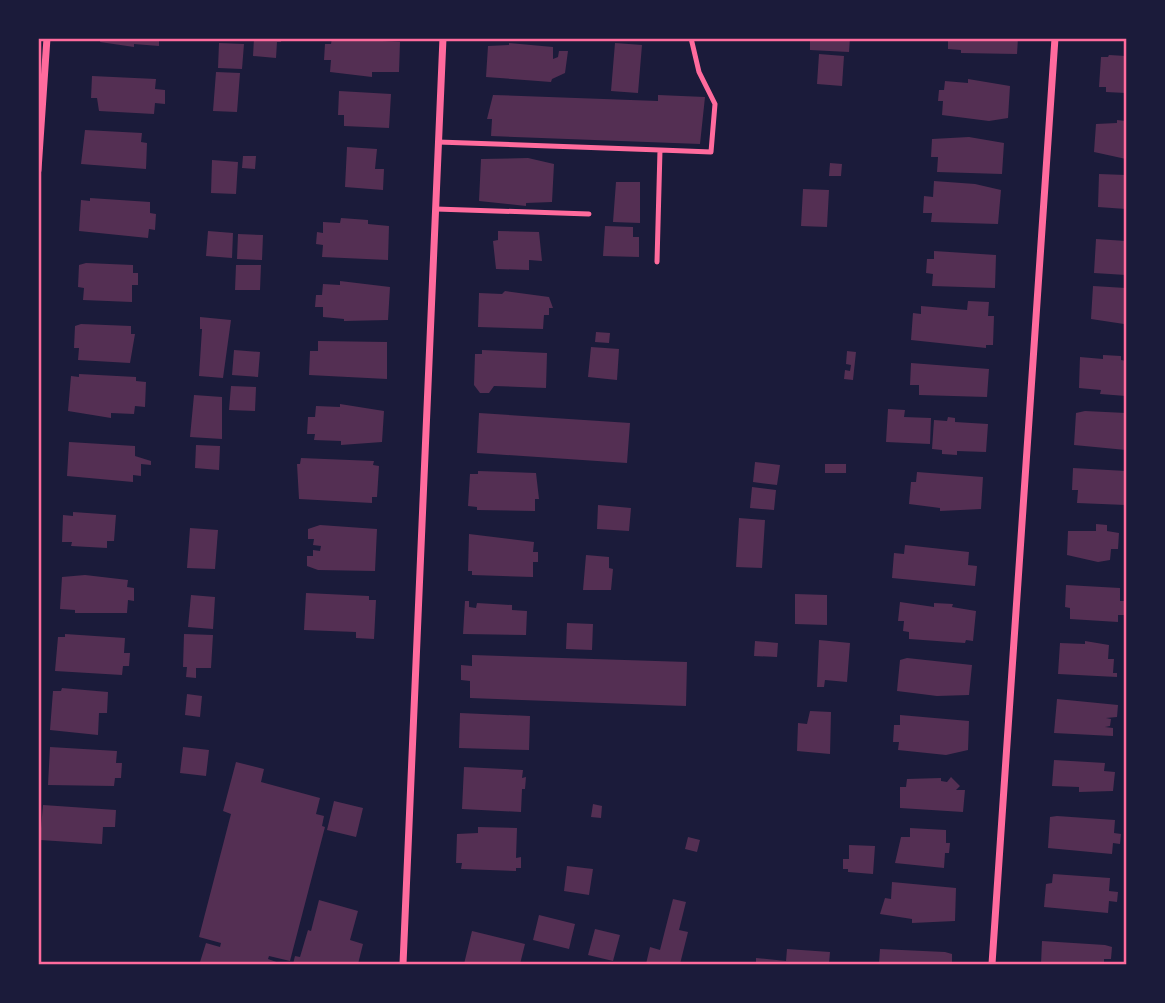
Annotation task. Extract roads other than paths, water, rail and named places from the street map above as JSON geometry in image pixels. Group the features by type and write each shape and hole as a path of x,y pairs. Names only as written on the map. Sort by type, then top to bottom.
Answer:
{"street":[{"path":"38,170 47,38"},
{"path":"403,964 443,38"},
{"path":"992,964 1055,38"}],"lane":[{"path":"438,142 710,152 715,104 699,72 691,38"},
{"path":"657,262 660,150"},
{"path":"436,209 589,214"}]}
